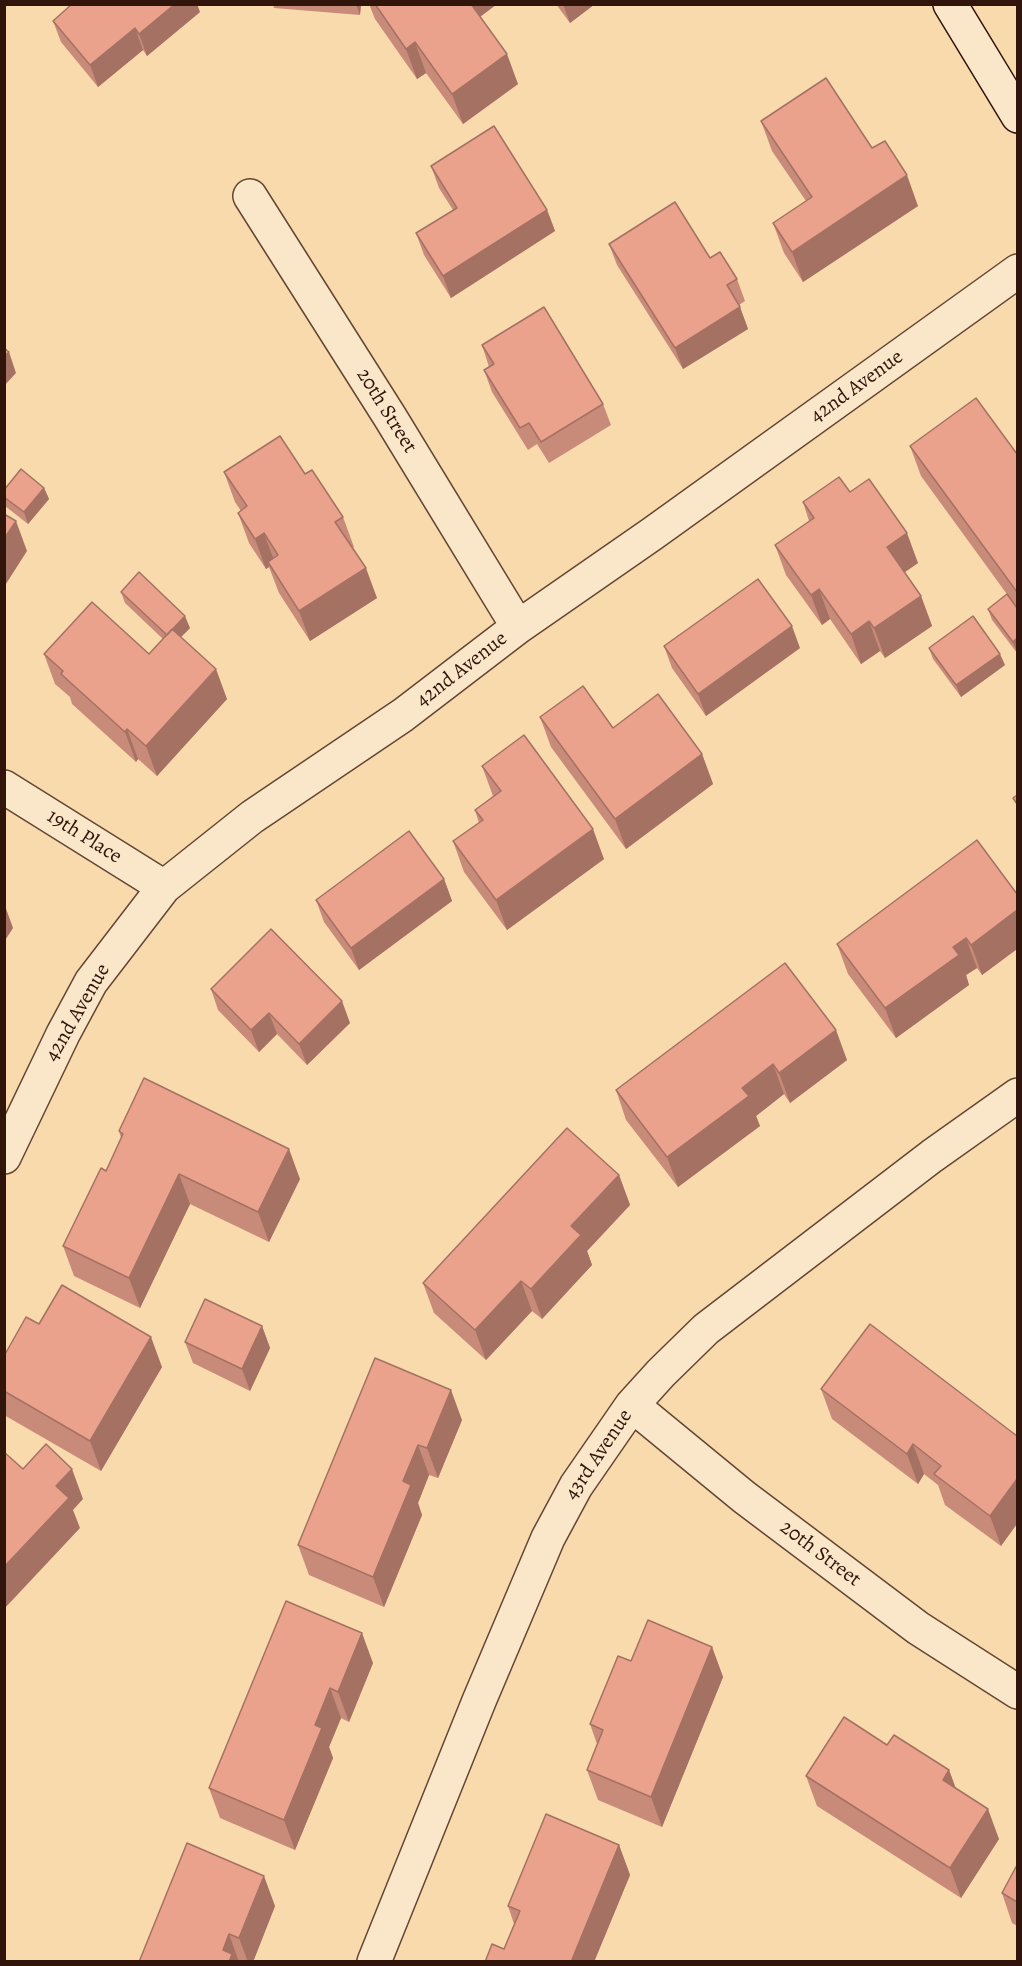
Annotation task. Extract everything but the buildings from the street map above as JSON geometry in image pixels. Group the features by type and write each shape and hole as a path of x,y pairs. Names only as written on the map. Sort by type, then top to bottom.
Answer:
{"street":[{"path":"950,4 1017,116"},
{"name":"20th Street","path":"250,196 390,417 518,627"},
{"name":"42nd Avenue","path":"4,1157 63,1034 91,982 164,887 252,817 403,716 518,627 652,534 1017,271"},
{"name":"19th Place","path":"4,787 164,887"},
{"name":"43rd Avenue","path":"374,1962 479,1701 548,1538 576,1486 632,1405 706,1329 932,1156 1017,1095"},
{"name":"20th Street","path":"632,1405 744,1497 918,1628 1017,1692"}]}
